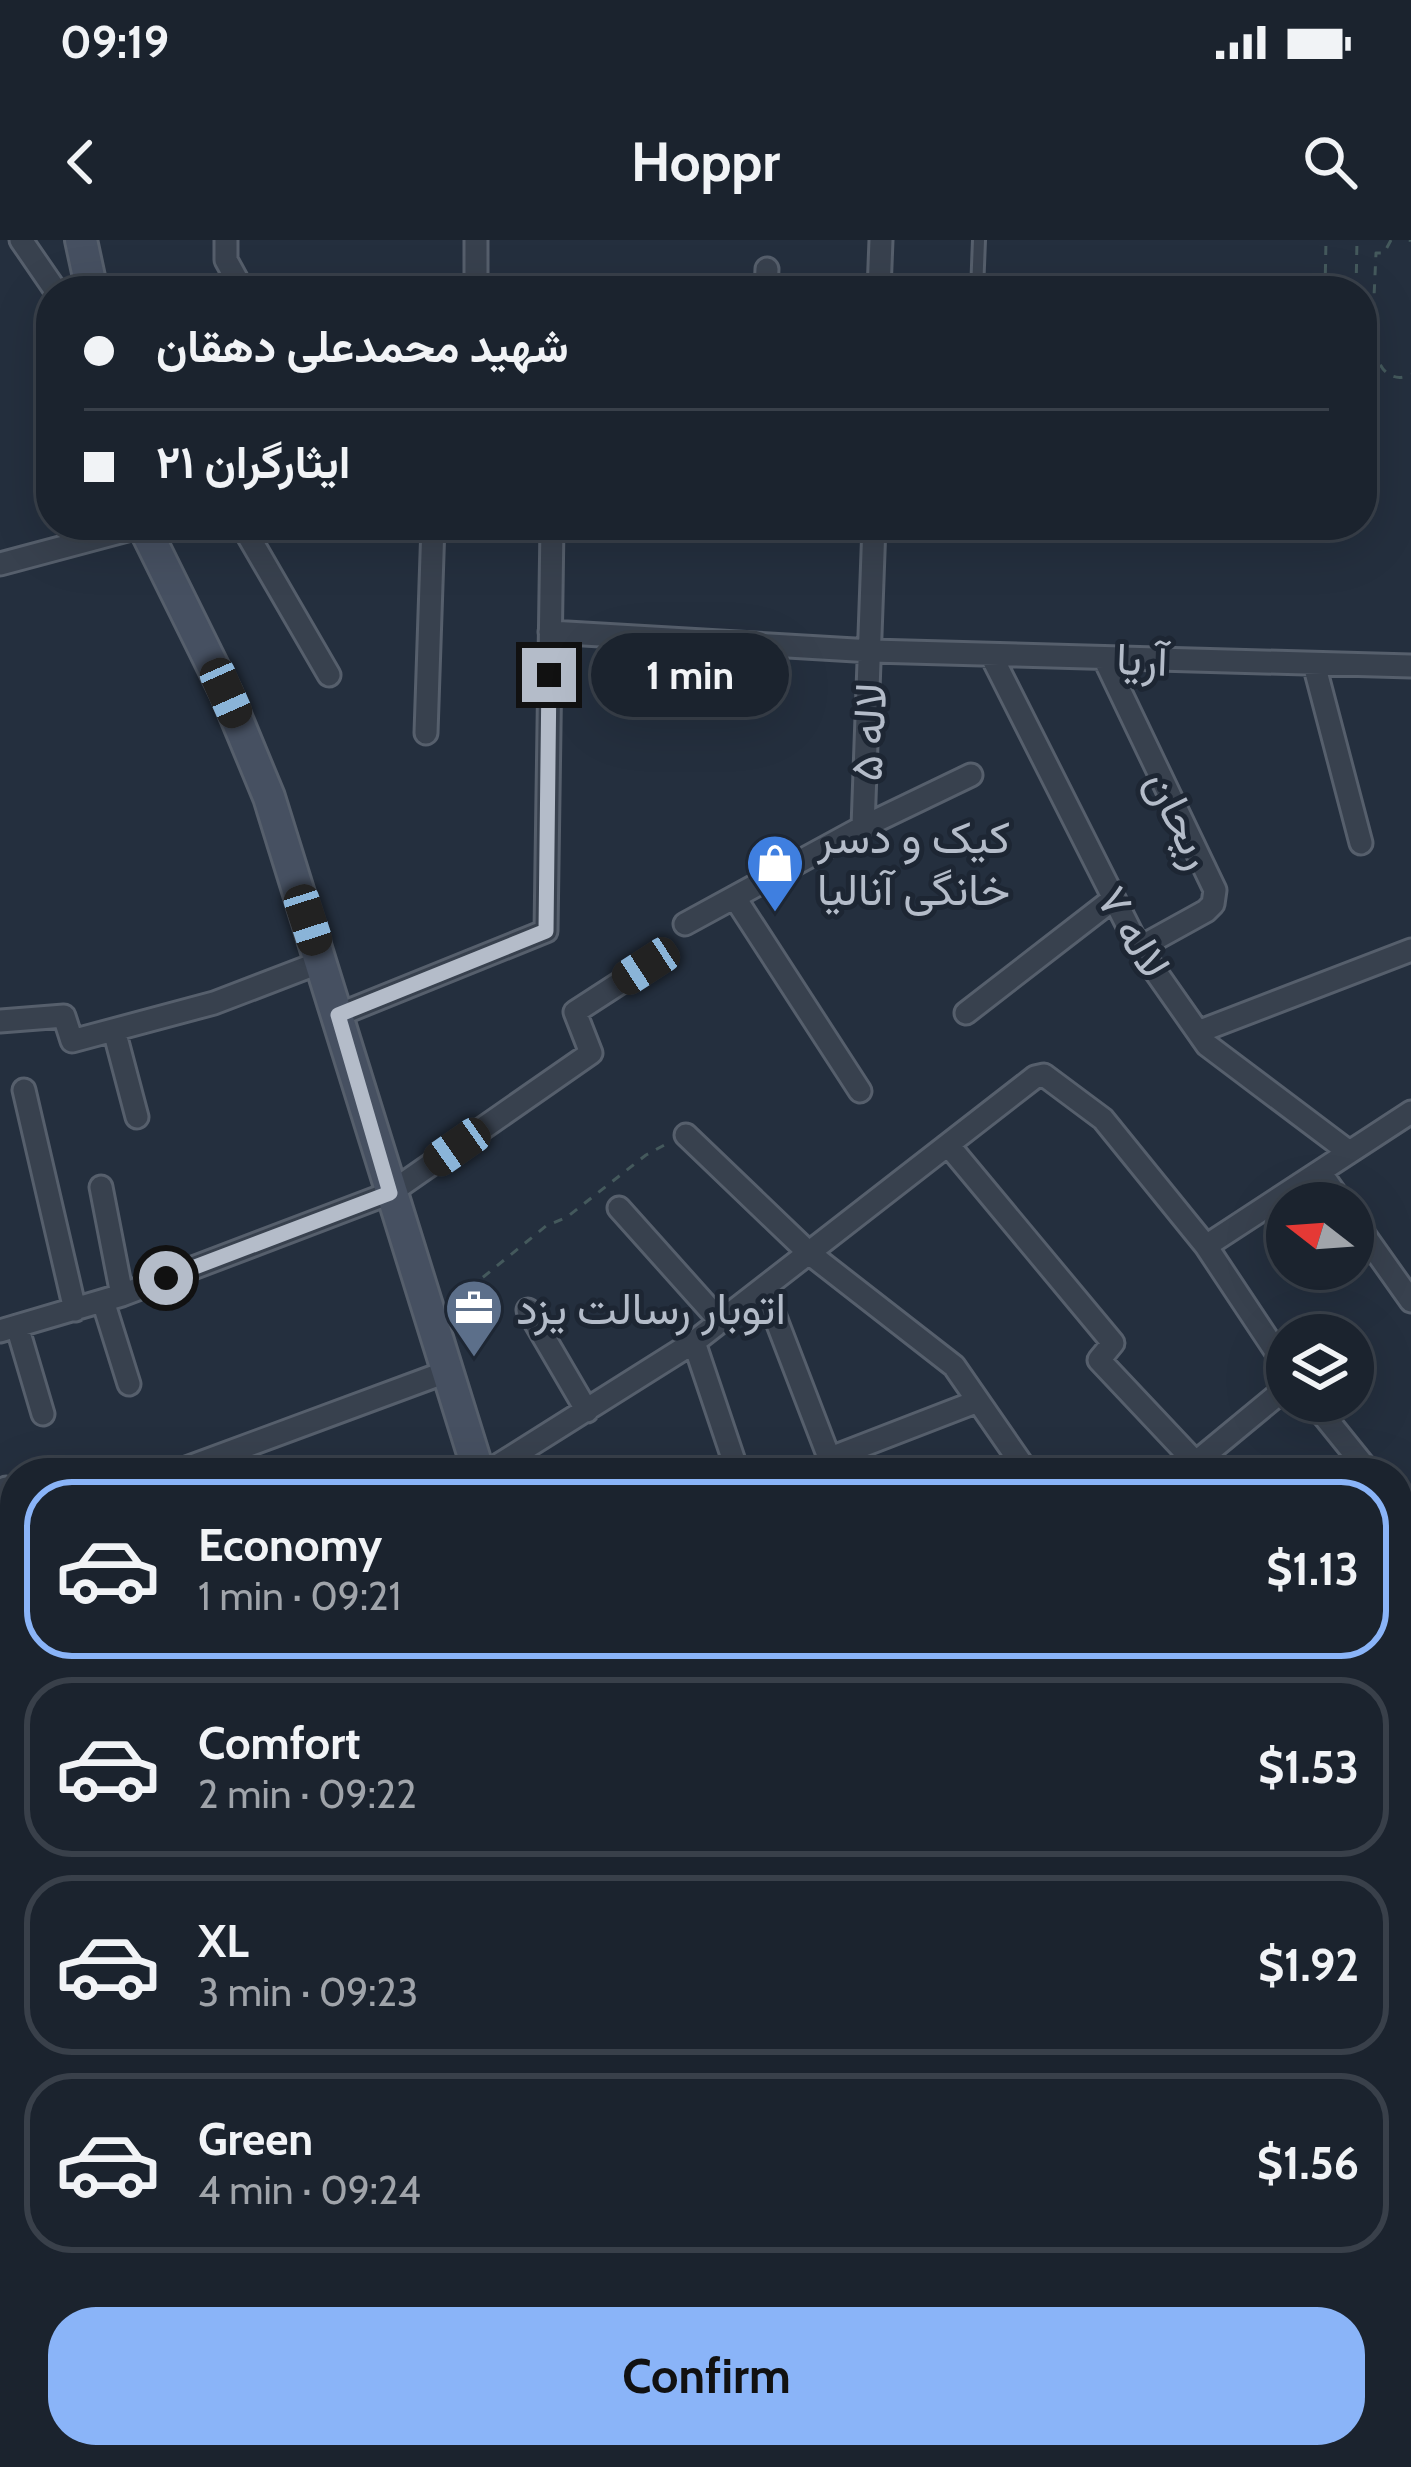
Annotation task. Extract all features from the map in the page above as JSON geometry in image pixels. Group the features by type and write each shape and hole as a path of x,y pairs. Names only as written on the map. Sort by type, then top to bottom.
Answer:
{"main road":[{"path":"81,240 89,276"},
{"path":"151,540 248,743 477,1458"}],"street":[{"path":"21,240 46,276"},
{"path":"226,240 226,260 235,276"},
{"path":"476,240 476,276"},
{"path":"880,276 881,240"},
{"path":"0,564 91,540"},
{"path":"251,540 328,675"},
{"path":"425,733 432,540"},
{"path":"338,1015 546,931 552,540"},
{"name":"لاله ۵","path":"686,924 863,827 874,540"},
{"name":"آریا","path":"550,632 872,651 1411,667"},
{"name":"لاله ۷","path":"992,655 1112,900 1198,1033 1207,1045 1349,1152"},
{"name":"ریحان","path":"1104,658 1215,890 1213,904 1206,911 1139,948"},
{"path":"1314,664 1361,843"},
{"path":"863,827 971,775"},
{"path":"735,898 860,1091"},
{"path":"966,1013 1112,900"},
{"path":"1198,1033 1411,950"},
{"path":"0,1021 64,1016 71,1041 214,1003 321,962"},
{"path":"43,1414 9,1329 112,1298 390,1193 590,1053 575,1012 646,966"},
{"path":"114,1030 137,1118"},
{"path":"507,1458 694,1342 1035,1077 1044,1075 1103,1119 1206,1246 1266,1336"},
{"path":"24,1090 75,1310"},
{"path":"1206,1246 1411,1112"},
{"path":"686,1135 809,1252 954,1366 1018,1458"},
{"path":"949,1145 1113,1343 1099,1360 1181,1458"},
{"path":"1320,1172 1327,1182"},
{"path":"101,1187 112,1298 129,1384"},
{"path":"619,1208 721,1322"},
{"path":"1374,1249 1411,1301"},
{"path":"764,1288 829,1458"},
{"path":"528,1310 587,1411"},
{"path":"694,1342 733,1458"},
{"path":"214,1458 446,1372"},
{"path":"850,1458 978,1401"},
{"path":"1201,1458 1266,1404"},
{"path":"1329,1422 1358,1458"}],"lane":[{"path":"978,276 979,240"}],"path":[{"path":"1325,276 1326,240"},
{"path":"1357,276 1358,240"},
{"path":"1375,276 1376,253 1384,253 1391,240"},
{"path":"1377,362 1388,374 1400,378 1411,374"},
{"path":"430,1320 546,1226 567,1217 646,1155 686,1135"}],"place":[{"name":"کیک و دسر خانگی آنالیا","path":"775,914"},
{"name":"اتوبار رسالت یزد","path":"474,1359"}],"route":[{"path":"166,1278 390,1193 338,1015 546,931 549,675"}]}
